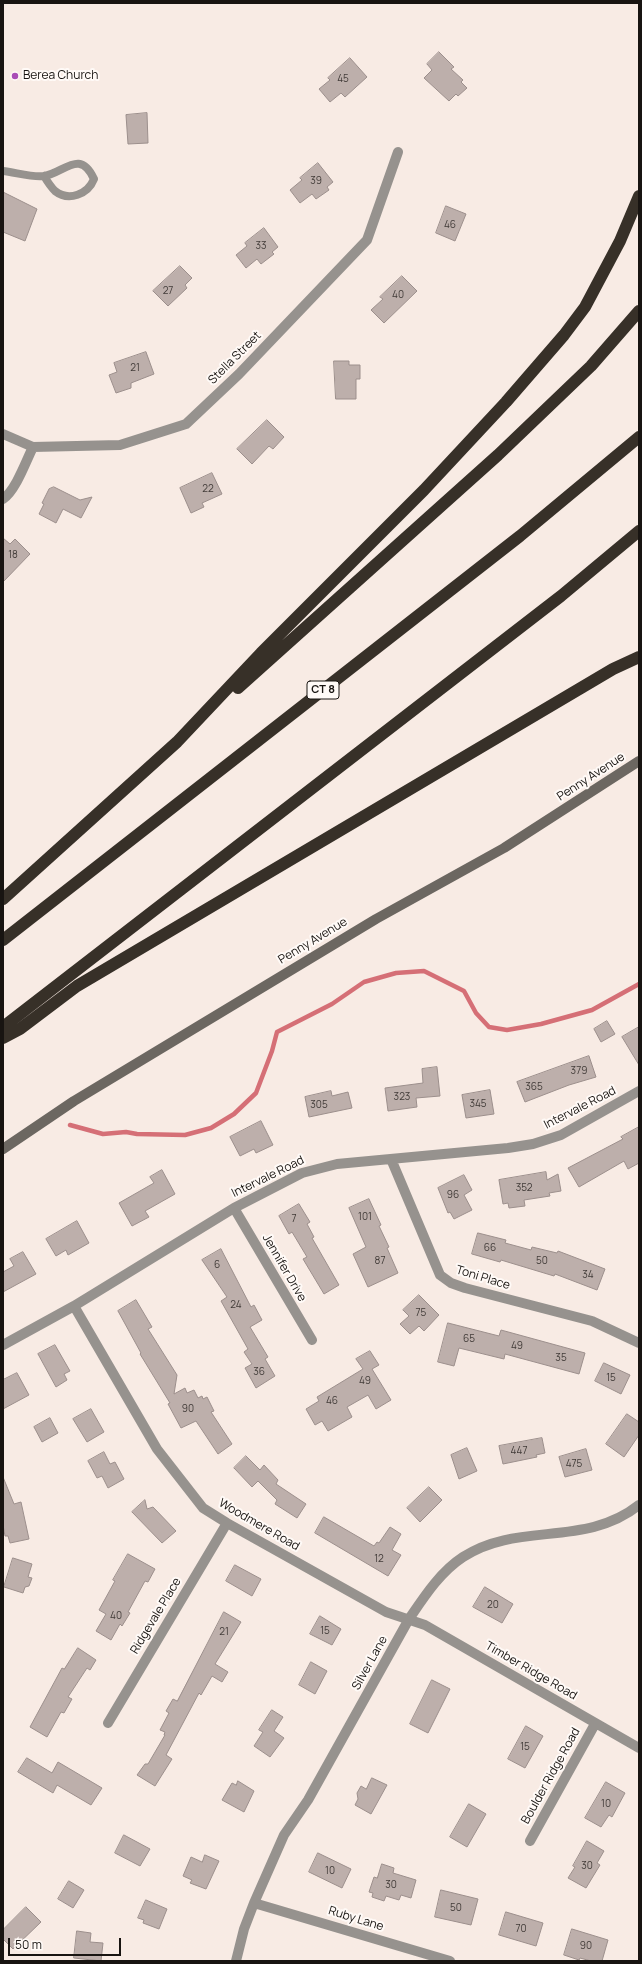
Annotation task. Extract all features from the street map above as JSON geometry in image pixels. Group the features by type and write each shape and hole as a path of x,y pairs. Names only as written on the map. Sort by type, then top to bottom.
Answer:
{"highway":[{"path":"177,742 261,653 424,490 538,366 580,312 598,283 620,241 639,196"},
{"path":"3,899 498,455 591,366 639,311"},
{"name":"CT 8","path":"3,940 520,536 639,437"},
{"path":"3,1027 554,600 639,531"},
{"path":"3,1038 20,1029 77,986 613,669 639,657"}],"main road":[{"name":"Penny Avenue","path":"3,1149 80,1096 376,919 504,848 639,761"}],"street":[{"name":"Stella Street","path":"3,434 33,447 120,445 186,424 239,374 368,240 398,152"},
{"path":"3,499 7,496 21,472 33,447"},
{"name":"Intervale Road","path":"3,1345 74,1306 234,1208 302,1173 337,1164 391,1160 533,1144 561,1135 639,1091"},
{"name":"Toni Place","path":"391,1160 440,1275 451,1283 465,1288 592,1321 639,1343"},
{"name":"Jennifer Drive","path":"234,1208 312,1340"},
{"name":"Woodmere Road","path":"74,1306 157,1449 203,1508 386,1612 409,1618"},
{"name":"Silver Lane","path":"236,1961 244,1929 284,1835 312,1793 409,1618 425,1595 446,1571 463,1557 499,1541 526,1536 581,1531 610,1523 639,1505"},
{"name":"Ridgevale Place","path":"108,1723 227,1523"},
{"name":"Timber Ridge Road","path":"409,1618 425,1625 639,1748"},
{"name":"Boulder Ridge Road","path":"530,1841 595,1724"},
{"name":"Ruby Lane","path":"254,1903 450,1961"}],"lane":[{"path":"3,171 44,176 70,165 82,164 89,168 94,179 90,188 82,194 69,196 56,192 44,176"}],"building":[{"path":"439,52 454,67 451,69 463,80 461,82 467,88 458,96 456,94 449,101 424,78 432,70 427,64"},
{"path":"350,58 367,77 345,97 341,93 330,102 319,89 330,80 328,78"},
{"path":"147,113 148,143 128,144 126,115"},
{"path":"318,163 333,182 327,187 329,190 316,199 312,194 300,203 290,190 302,180 300,178"},
{"path":"3,192 37,209 25,241 3,232"},
{"path":"446,206 466,214 455,241 436,233"},
{"path":"264,228 278,247 272,252 274,254 261,264 257,259 246,268 236,255 247,246 245,243"},
{"path":"180,266 192,278 185,285 187,288 168,306 153,291"},
{"path":"402,276 417,291 384,323 371,310 383,299 380,297"},
{"path":"146,352 154,374 131,383 131,388 116,393 109,375 117,372 114,363"},
{"path":"334,361 349,361 349,365 360,365 360,379 356,379 356,399 336,399"},
{"path":"267,420 284,437 273,449 269,446 252,464 237,449"},
{"path":"212,473 222,494 202,503 204,507 191,513 180,488"},
{"path":"54,487 80,500 92,497 81,518 63,509 56,523 39,514 44,504 42,503 49,489"},
{"path":"3,538 10,544 15,539 30,554 3,582"},
{"path":"607,1021 615,1034 601,1042 594,1029"},
{"path":"639,1027 639,1065 622,1037"},
{"path":"589,1056 596,1077 569,1085 525,1102 517,1082"},
{"path":"437,1067 440,1096 416,1098 417,1107 388,1111 385,1088 423,1083 422,1069"},
{"path":"490,1090 494,1114 466,1118 462,1095"},
{"path":"331,1091 332,1096 348,1092 352,1108 309,1117 305,1097"},
{"path":"261,1121 273,1145 256,1153 254,1149 240,1156 230,1137"},
{"path":"639,1127 639,1163 628,1169 624,1161 579,1187 568,1168 623,1139 621,1137"},
{"path":"162,1170 175,1194 145,1211 149,1217 132,1226 119,1203 154,1183 150,1177"},
{"path":"546,1172 547,1180 558,1174 561,1191 549,1193 550,1196 524,1200 525,1206 509,1208 508,1203 503,1204 499,1180"},
{"path":"464,1175 472,1190 464,1195 472,1210 454,1219 450,1212 448,1213 438,1188"},
{"path":"369,1199 381,1225 379,1226 389,1247 387,1248 398,1273 368,1287 353,1254 366,1247 349,1208"},
{"path":"299,1204 310,1222 307,1224 314,1237 312,1238 339,1285 324,1294 303,1259 307,1257 292,1232 289,1234 279,1216"},
{"path":"77,1221 89,1243 68,1255 66,1250 56,1256 46,1239"},
{"path":"478,1233 506,1240 505,1243 531,1250 532,1247 557,1253 558,1251 605,1269 597,1290 555,1274 554,1276 501,1260 500,1262 472,1254"},
{"path":"221,1249 251,1307 254,1305 262,1320 250,1327 268,1357 265,1359 275,1376 256,1388 245,1368 252,1364 244,1352 248,1349 221,1301 227,1297 202,1260"},
{"path":"23,1252 36,1274 3,1292 3,1272 14,1266 10,1259"},
{"path":"419,1295 439,1315 424,1331 419,1326 410,1334 400,1324 409,1316 403,1310"},
{"path":"136,1300 152,1327 148,1329 177,1375 174,1394 185,1388 187,1393 194,1390 198,1398 202,1396 203,1399 207,1397 214,1411 211,1412 232,1444 218,1454 196,1421 181,1428 168,1404 170,1403 140,1354 141,1353 118,1311"},
{"path":"448,1323 499,1336 501,1330 585,1353 579,1374 505,1354 504,1359 459,1348 454,1366 438,1362"},
{"path":"55,1345 70,1371 64,1374 67,1380 56,1387 38,1354"},
{"path":"370,1351 379,1365 372,1369 391,1400 376,1409 368,1395 347,1407 352,1417 328,1431 322,1421 315,1425 306,1409 319,1401 317,1397 363,1369 356,1359"},
{"path":"604,1363 630,1375 621,1394 595,1381"},
{"path":"17,1373 29,1395 3,1409 3,1380"},
{"path":"91,1409 104,1432 87,1442 73,1419"},
{"path":"627,1414 639,1422 639,1435 624,1457 606,1444"},
{"path":"50,1418 58,1433 42,1442 34,1427"},
{"path":"542,1438 545,1453 536,1455 537,1457 503,1464 499,1446"},
{"path":"467,1448 477,1471 459,1479 451,1455"},
{"path":"586,1449 592,1470 565,1477 559,1457"},
{"path":"104,1452 110,1464 115,1462 124,1479 108,1488 102,1476 97,1478 88,1461"},
{"path":"246,1456 260,1470 264,1465 278,1480 276,1484 306,1504 297,1518 275,1504 277,1500 258,1481 252,1487 234,1468"},
{"path":"3,1477 14,1504 21,1502 29,1539 10,1543 8,1536 5,1536 3,1525"},
{"path":"429,1487 442,1500 420,1522 407,1508"},
{"path":"145,1500 147,1509 153,1507 176,1531 162,1543 132,1512"},
{"path":"324,1517 374,1546 377,1542 379,1543 390,1527 401,1534 392,1550 401,1555 388,1576 315,1533"},
{"path":"128,1554 155,1569 148,1582 145,1581 128,1612 130,1613 122,1626 120,1624 111,1640 96,1631 106,1614 99,1610 115,1581 113,1580"},
{"path":"13,1558 32,1564 28,1577 32,1578 29,1586 25,1587 23,1593 4,1587"},
{"path":"235,1565 261,1579 252,1596 226,1581"},
{"path":"485,1587 513,1604 502,1623 473,1607"},
{"path":"224,1612 241,1622 215,1664 228,1672 222,1682 212,1676 201,1695 199,1693 166,1755 172,1759 155,1786 137,1775 145,1764 148,1764 165,1735 165,1732 160,1730 169,1713 166,1711 173,1699 177,1701"},
{"path":"320,1616 341,1629 332,1645 310,1634"},
{"path":"78,1648 96,1660 90,1670 87,1668 68,1697 72,1699 64,1713 61,1712 47,1737 30,1727 62,1668 64,1669"},
{"path":"311,1662 327,1671 315,1694 299,1685"},
{"path":"432,1680 450,1689 428,1733 410,1724"},
{"path":"272,1710 283,1717 274,1731 284,1738 270,1757 254,1746 263,1732 259,1730"},
{"path":"526,1726 543,1736 525,1768 508,1759"},
{"path":"27,1758 52,1773 58,1762 102,1788 91,1805 57,1785 53,1793 18,1772"},
{"path":"372,1778 387,1785 371,1814 355,1805 358,1799 357,1793 361,1786 366,1789"},
{"path":"238,1781 254,1791 244,1812 222,1800 232,1783 236,1785"},
{"path":"606,1782 625,1793 612,1817 609,1815 601,1827 585,1818"},
{"path":"469,1804 486,1814 467,1847 450,1837"},
{"path":"124,1835 150,1849 140,1866 115,1853"},
{"path":"587,1841 604,1851 597,1863 600,1865 586,1888 568,1878 575,1867 573,1866"},
{"path":"318,1853 351,1869 342,1888 309,1872"},
{"path":"205,1855 219,1861 206,1889 190,1883 192,1880 183,1876 191,1857 202,1862"},
{"path":"382,1864 394,1868 393,1873 416,1880 411,1898 401,1895 399,1900 386,1896 384,1901 372,1897 373,1893 369,1892 374,1877 377,1878"},
{"path":"69,1881 84,1890 73,1908 58,1899"},
{"path":"441,1890 478,1899 471,1925 435,1917"},
{"path":"146,1900 167,1909 159,1929 143,1923 144,1920 138,1918"},
{"path":"26,1907 41,1922 13,1949 3,1939 3,1930"},
{"path":"506,1912 543,1923 536,1946 499,1935"},
{"path":"572,1929 608,1940 602,1961 591,1961 580,1958 579,1960 564,1955"},
{"path":"77,1931 91,1933 90,1942 103,1943 101,1961 74,1958"}],"waterway":[{"path":"70,1125 103,1134 126,1132 137,1134 185,1135 211,1128 234,1114 256,1093 272,1051 277,1032 332,1004 364,982 396,973 424,971 464,991 476,1013 489,1027 507,1030 541,1024 592,1010 639,984"}],"place":[{"name":"Berea Church","path":"15,76"}]}
